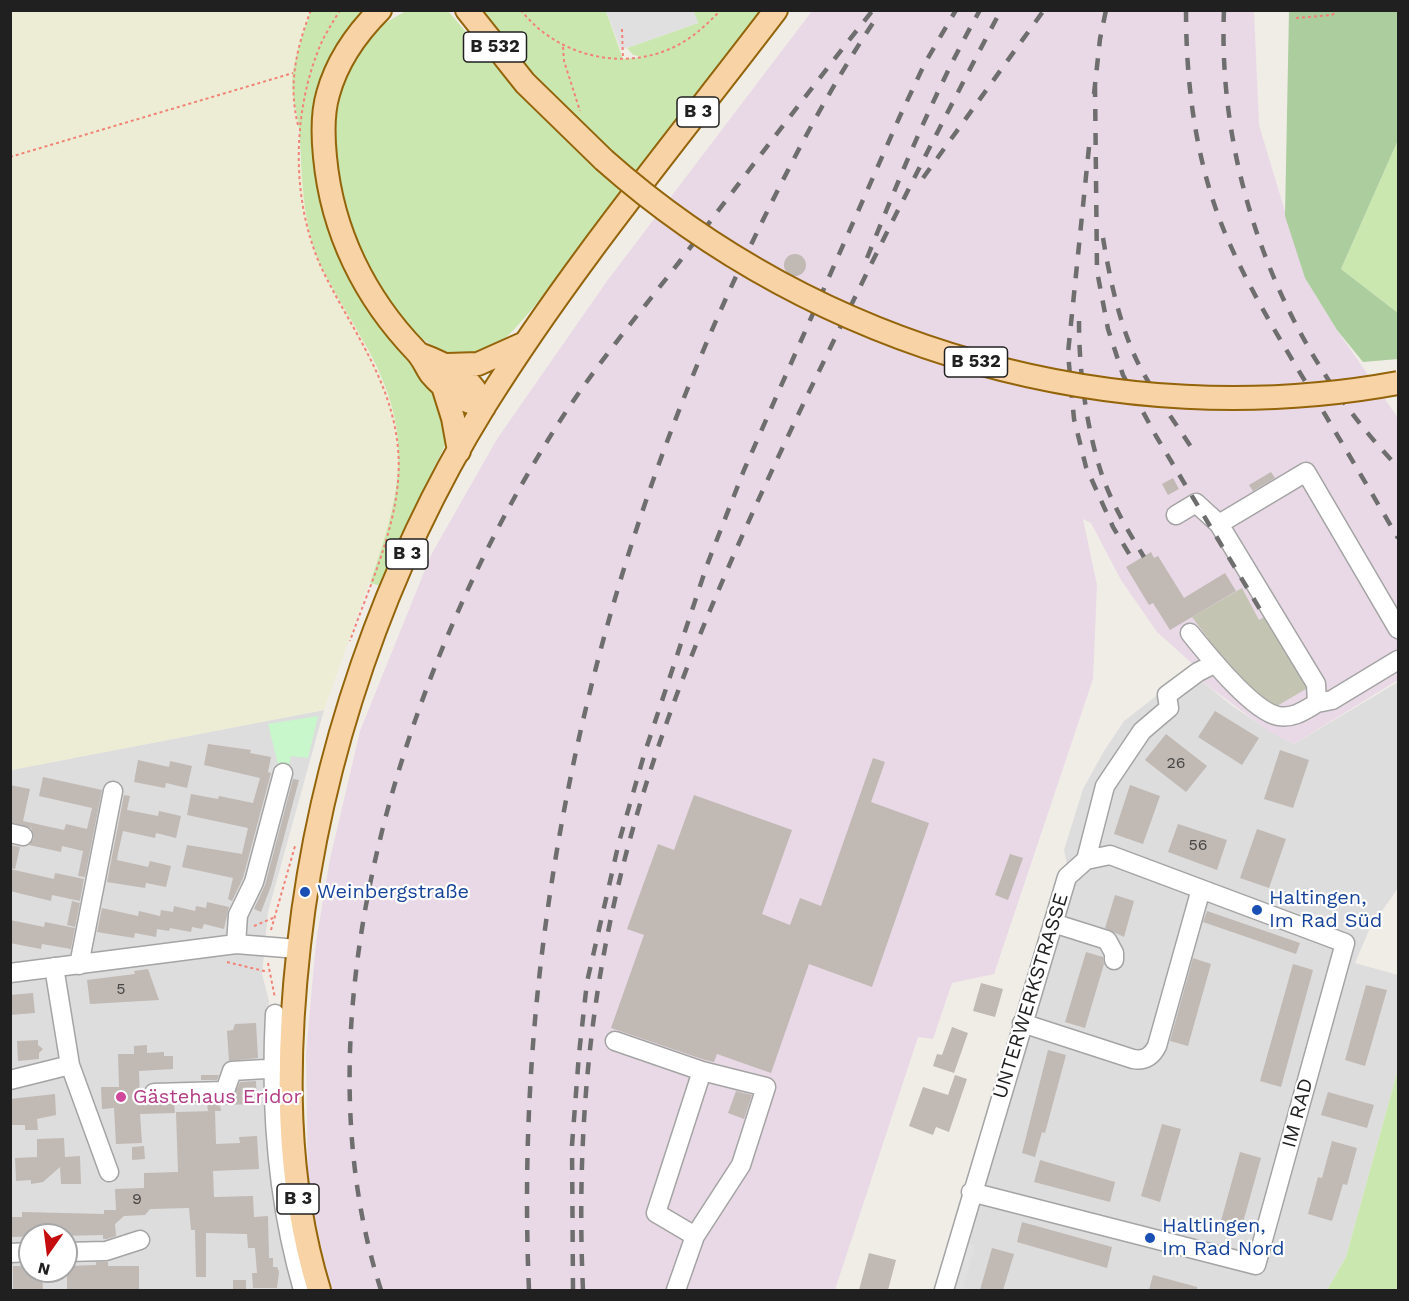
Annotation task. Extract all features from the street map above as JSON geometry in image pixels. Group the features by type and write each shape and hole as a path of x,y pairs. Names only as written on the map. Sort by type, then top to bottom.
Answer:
{"main road":[{"path":"380,10 348,47 327,96 324,121 327,173 338,225 358,271 389,322 419,354 445,376 473,384 484,407"},
{"name":"B 532","path":"467,10 525,83 604,160 688,226 782,285 868,326 964,359 1015,373 1098,389 1187,397 1300,396 1398,383"},
{"name":"B 3","path":"319,1290 296,1191 281,1068 308,876 339,742 364,662 400,570 459,451 484,407 526,342 776,10"},
{"path":"445,376 526,342"},
{"path":"445,376 459,451"}],"street":[{"path":"1219,524 1306,472 1398,628"},
{"path":"1176,515 1196,503 1219,524 1316,684 1317,703"},
{"path":"1190,633 1206,668 1254,703 1277,716 1293,716 1317,703 1332,700 1398,660"},
{"name":"UNTERWERKSTRASSE","path":"944,1290 971,1192 1067,877 1086,860 1105,786 1142,731 1169,708 1167,695 1206,668"},
{"path":"237,939 238,915 254,882 283,772"},
{"path":"79,965 113,791"},
{"name":"IM RAD","path":"971,1192 1256,1265 1345,943 1110,855 1086,860"},
{"path":"1022,1023 1133,1059 1139,1060 1151,1056 1157,1046 1201,889"},
{"path":"1053,923 1107,940 1114,953 1114,960"},
{"path":"10,973 79,965 237,939 268,946 298,949"},
{"path":"54,968 70,1065 109,1172"},
{"path":"274,1014 281,1068 274,1132 289,1233 303,1290"},
{"path":"615,1041 702,1071 766,1087 741,1165 695,1236 676,1290"},
{"path":"10,1080 70,1065"},
{"path":"154,1093 225,1091 232,1071 281,1068"},
{"path":"695,1236 656,1212 702,1071"},
{"path":"78,1252 106,1251 140,1240"}],"path":[{"path":"311,10 293,72 304,211 321,266 384,384 393,414 399,450 399,478 388,530 350,644"},
{"path":"299,128 312,66 340,10"},
{"path":"521,10 529,21 563,47 600,57 622,59 647,57 673,47 697,33 721,10"},
{"path":"1296,18 1332,15 1338,10"},
{"path":"622,29 622,59"},
{"path":"563,47 564,62 582,115"},
{"path":"10,158 293,72"},
{"path":"274,1014 275,1000 268,972 268,946 273,918 296,841"},
{"path":"237,939 273,918"}],"shaded area":[{"path":"11,11 311,11 293,72 300,162 366,347 384,384 394,414 399,450 398,478 388,530 324,710 11,770"},
{"path":"606,11 699,11 694,12 698,23 621,50"},
{"path":"812,11 1254,11 1259,125 1305,278 1337,330 1398,418 1398,680 1294,744 1270,732 1203,682 1195,666 1157,632 1121,580 1091,523 1083,519 1097,585 1093,679 994,974 952,983 933,1039 918,1037 835,1290 331,1290 308,1188 306,1054 316,942 330,859 360,731 431,555 497,439 607,281"},
{"path":"1242,588 1259,620 1269,614 1311,686 1277,706 1258,697 1231,669 1192,617"},
{"path":"1195,666 1203,682 1231,705 1294,744 1398,682 1398,888 1370,928 1355,963 1398,975 1398,1069 1346,1257 1327,1290 951,1290 1071,884 1064,850 1083,789 1124,721"},
{"path":"324,710 268,912 262,974 269,1001 267,1137 277,1222 295,1290 11,1290 11,770"},
{"path":"965,1242 975,1245 963,1290 951,1290"}],"green space":[{"path":"311,11 362,11 334,54 320,87 363,299 383,330 439,401 448,439 403,532 381,586 370,583 394,500 398,458 397,437 394,415 381,376 331,286 315,252 310,235 302,183 299,130 292,79"},
{"path":"406,11 448,11 520,95 566,140 624,188 518,326 501,343 488,351 464,355 441,349 420,337 401,319 384,297 358,251 344,217 335,174 333,145 335,110 341,85 351,61 365,40"},
{"path":"484,11 606,11 623,59 643,57 633,55 627,48 698,23 694,12 761,11 635,173 573,118 518,55"},
{"path":"1289,11 1398,11 1398,140 1341,269 1398,313 1398,359 1363,362 1337,330 1305,278 1285,216"},
{"path":"1398,140 1398,313 1341,269"},
{"path":"318,716 308,758 291,756 287,773 280,772 268,724"},
{"path":"1398,1069 1398,1290 1327,1290 1346,1257"}],"building":[{"path":"795,254 803,257 806,265 803,273 795,276 787,273 784,265 787,257"},
{"path":"1271,472 1275,478 1253,491 1249,485"},
{"path":"1173,478 1179,489 1168,495 1162,484"},
{"path":"1151,552 1154,558 1158,556 1184,598 1225,573 1236,591 1170,630 1153,603 1149,605 1126,567"},
{"path":"1215,711 1259,738 1242,765 1198,737"},
{"path":"1166,734 1207,766 1186,792 1145,760"},
{"path":"208,744 251,750 250,753 271,757 268,772 271,773 243,878 232,901 228,899 233,878 182,867 187,845 242,854 248,828 187,815 191,794 218,799 219,796 253,803 260,778 204,765"},
{"path":"1280,750 1309,760 1293,808 1264,799"},
{"path":"873,758 885,762 871,802 929,823 872,987 809,964 771,1073 717,1054 714,1062 705,1060 611,1028 644,935 627,929 658,844 674,850 694,795 792,830 762,914 790,925 800,898 821,906"},
{"path":"138,760 169,767 170,761 192,766 187,788 166,783 165,788 134,782"},
{"path":"43,777 102,790 85,877 78,876 83,851 62,846 61,852 29,845 34,838 31,828 10,822 10,785 30,789 23,821 64,830 66,824 87,829 92,808 39,796"},
{"path":"293,779 299,780 271,886 261,912 254,909 265,885"},
{"path":"1130,785 1160,796 1143,844 1114,834"},
{"path":"124,795 130,796 127,810 158,816 159,811 181,816 176,838 156,833 155,838 123,831 118,853 117,860 148,867 150,861 171,866 166,887 146,883 145,888 107,882"},
{"path":"1178,824 1227,840 1217,870 1168,852"},
{"path":"1257,829 1286,839 1269,888 1240,878"},
{"path":"10,845 20,847 15,869 10,868"},
{"path":"1010,854 1023,858 1008,900 995,895"},
{"path":"10,869 54,879 55,873 84,879 80,901 52,895 51,901 10,891"},
{"path":"1115,895 1134,901 1124,937 1105,928"},
{"path":"72,901 80,903 75,927 67,925"},
{"path":"207,902 229,907 224,929 204,924 202,929 192,927 191,932 170,928 169,931 157,929 156,937 135,933 134,938 97,932 102,908 138,916 139,911 160,916 161,910 173,912 174,906 195,911 196,906 206,908"},
{"path":"1207,911 1300,943 1296,954 1203,922"},
{"path":"10,920 44,927 45,922 75,928 71,949 42,944 41,949 10,943"},
{"path":"1086,952 1103,957 1104,964 1085,1028 1065,1022"},
{"path":"1193,958 1211,964 1188,1046 1170,1041"},
{"path":"1293,964 1313,970 1281,1087 1260,1081"},
{"path":"148,969 159,1000 90,1004 87,980 135,974 134,971"},
{"path":"981,983 1003,989 995,1017 973,1011"},
{"path":"1366,985 1387,990 1365,1066 1345,1060"},
{"path":"33,993 35,1013 10,1015 10,995"},
{"path":"256,1023 258,1058 229,1061 227,1031 233,1030 235,1024"},
{"path":"952,1027 968,1033 954,1073 933,1066 937,1054 942,1055"},
{"path":"38,1040 38,1045 43,1049 39,1053 39,1059 18,1061 17,1041"},
{"path":"147,1045 147,1053 164,1052 164,1056 173,1056 173,1069 139,1071 140,1101 174,1104 175,1113 140,1114 142,1143 116,1144 114,1108 102,1109 101,1087 119,1087 118,1054 134,1054 134,1046"},
{"path":"1048,1050 1066,1055 1045,1133 1042,1132 1035,1157 1022,1153"},
{"path":"201,1075 219,1075 217,1080 201,1080"},
{"path":"955,1075 967,1079 949,1132 936,1127 933,1135 909,1126 923,1087 948,1095"},
{"path":"256,1081 257,1104 220,1105 221,1111 208,1111 207,1103 232,1100 240,1082"},
{"path":"736,1091 752,1095 744,1119 728,1113"},
{"path":"1328,1092 1374,1105 1367,1128 1321,1115"},
{"path":"55,1094 56,1115 37,1119 38,1130 25,1130 25,1125 10,1125 10,1099"},
{"path":"215,1111 216,1144 240,1143 239,1137 257,1136 259,1169 213,1171 214,1197 253,1196 254,1217 268,1216 269,1258 273,1258 273,1267 277,1267 279,1272 277,1288 253,1288 252,1273 257,1273 255,1248 248,1248 247,1234 206,1233 206,1277 196,1277 195,1230 191,1230 189,1208 150,1209 145,1215 124,1216 115,1224 116,1236 107,1239 103,1239 103,1235 78,1236 78,1223 18,1223 18,1237 10,1237 10,1217 22,1217 22,1212 104,1214 104,1210 116,1210 115,1189 144,1188 144,1173 178,1172 176,1112"},
{"path":"1162,1124 1181,1129 1160,1202 1141,1196"},
{"path":"64,1138 65,1157 80,1156 81,1184 61,1184 60,1167 43,1182 31,1184 31,1180 16,1181 15,1158 37,1157 37,1139"},
{"path":"1332,1141 1357,1148 1347,1185 1343,1184 1332,1221 1308,1214 1318,1177 1322,1178"},
{"path":"144,1146 145,1159 132,1160 132,1147"},
{"path":"1240,1152 1261,1158 1240,1233 1219,1228"},
{"path":"1040,1160 1115,1182 1110,1202 1034,1182"},
{"path":"1022,1222 1112,1247 1107,1268 1017,1242"},
{"path":"992,1248 1014,1254 1003,1290 980,1290"},
{"path":"869,1253 896,1260 888,1290 859,1290"},
{"path":"96,1262 108,1262 108,1266 139,1266 139,1290 67,1290 67,1283 78,1283 78,1266 96,1265"},
{"path":"13,1266 18,1266 18,1283 43,1283 43,1290 13,1290"},
{"path":"1153,1275 1197,1287 1197,1290 1149,1290"},
{"path":"233,1280 246,1280 246,1290 233,1290"}],"railway":[{"path":"381,1290 357,1185 350,1076 357,964 377,852 408,741 448,634 496,533 548,440 578,394 873,10"},
{"path":"573,1290 572,1145 587,982 619,842 644,755 707,565 744,470 900,116 925,63 956,10"},
{"path":"867,258 933,101 980,10"},
{"path":"583,1290 581,1240 583,1141 597,993 616,895 650,771 694,650 744,531 822,364 1001,10"},
{"path":"923,178 1044,10"},
{"path":"1094,94 1100,39 1106,10"},
{"path":"1186,10 1188,67 1195,124 1207,179 1225,233 1273,327 1398,538"},
{"path":"1224,10 1225,72 1232,135 1246,196 1265,256 1291,314 1321,369 1357,420 1398,467"},
{"path":"529,1290 527,1156 535,1022 551,890 575,758 607,628 646,500 693,375 747,253 777,192 841,74 877,17"},
{"path":"1095,85 1097,271 1108,329 1123,375 1156,436 1264,616"},
{"path":"1089,147 1068,353 1074,419 1086,467 1113,527 1134,562"},
{"path":"1103,238 1117,304 1133,352 1153,389 1195,453"},
{"path":"1079,321 1080,359 1096,457 1115,507 1144,557"}],"place":[{"name":"Weinbergstraße","path":"305,892"},
{"name":"Haltingen, Im Rad Süd","path":"1257,910"},
{"name":"Gästehaus Eridor","path":"121,1097"},
{"name":"Haltlingen, Im Rad Nord","path":"1150,1238"}]}
